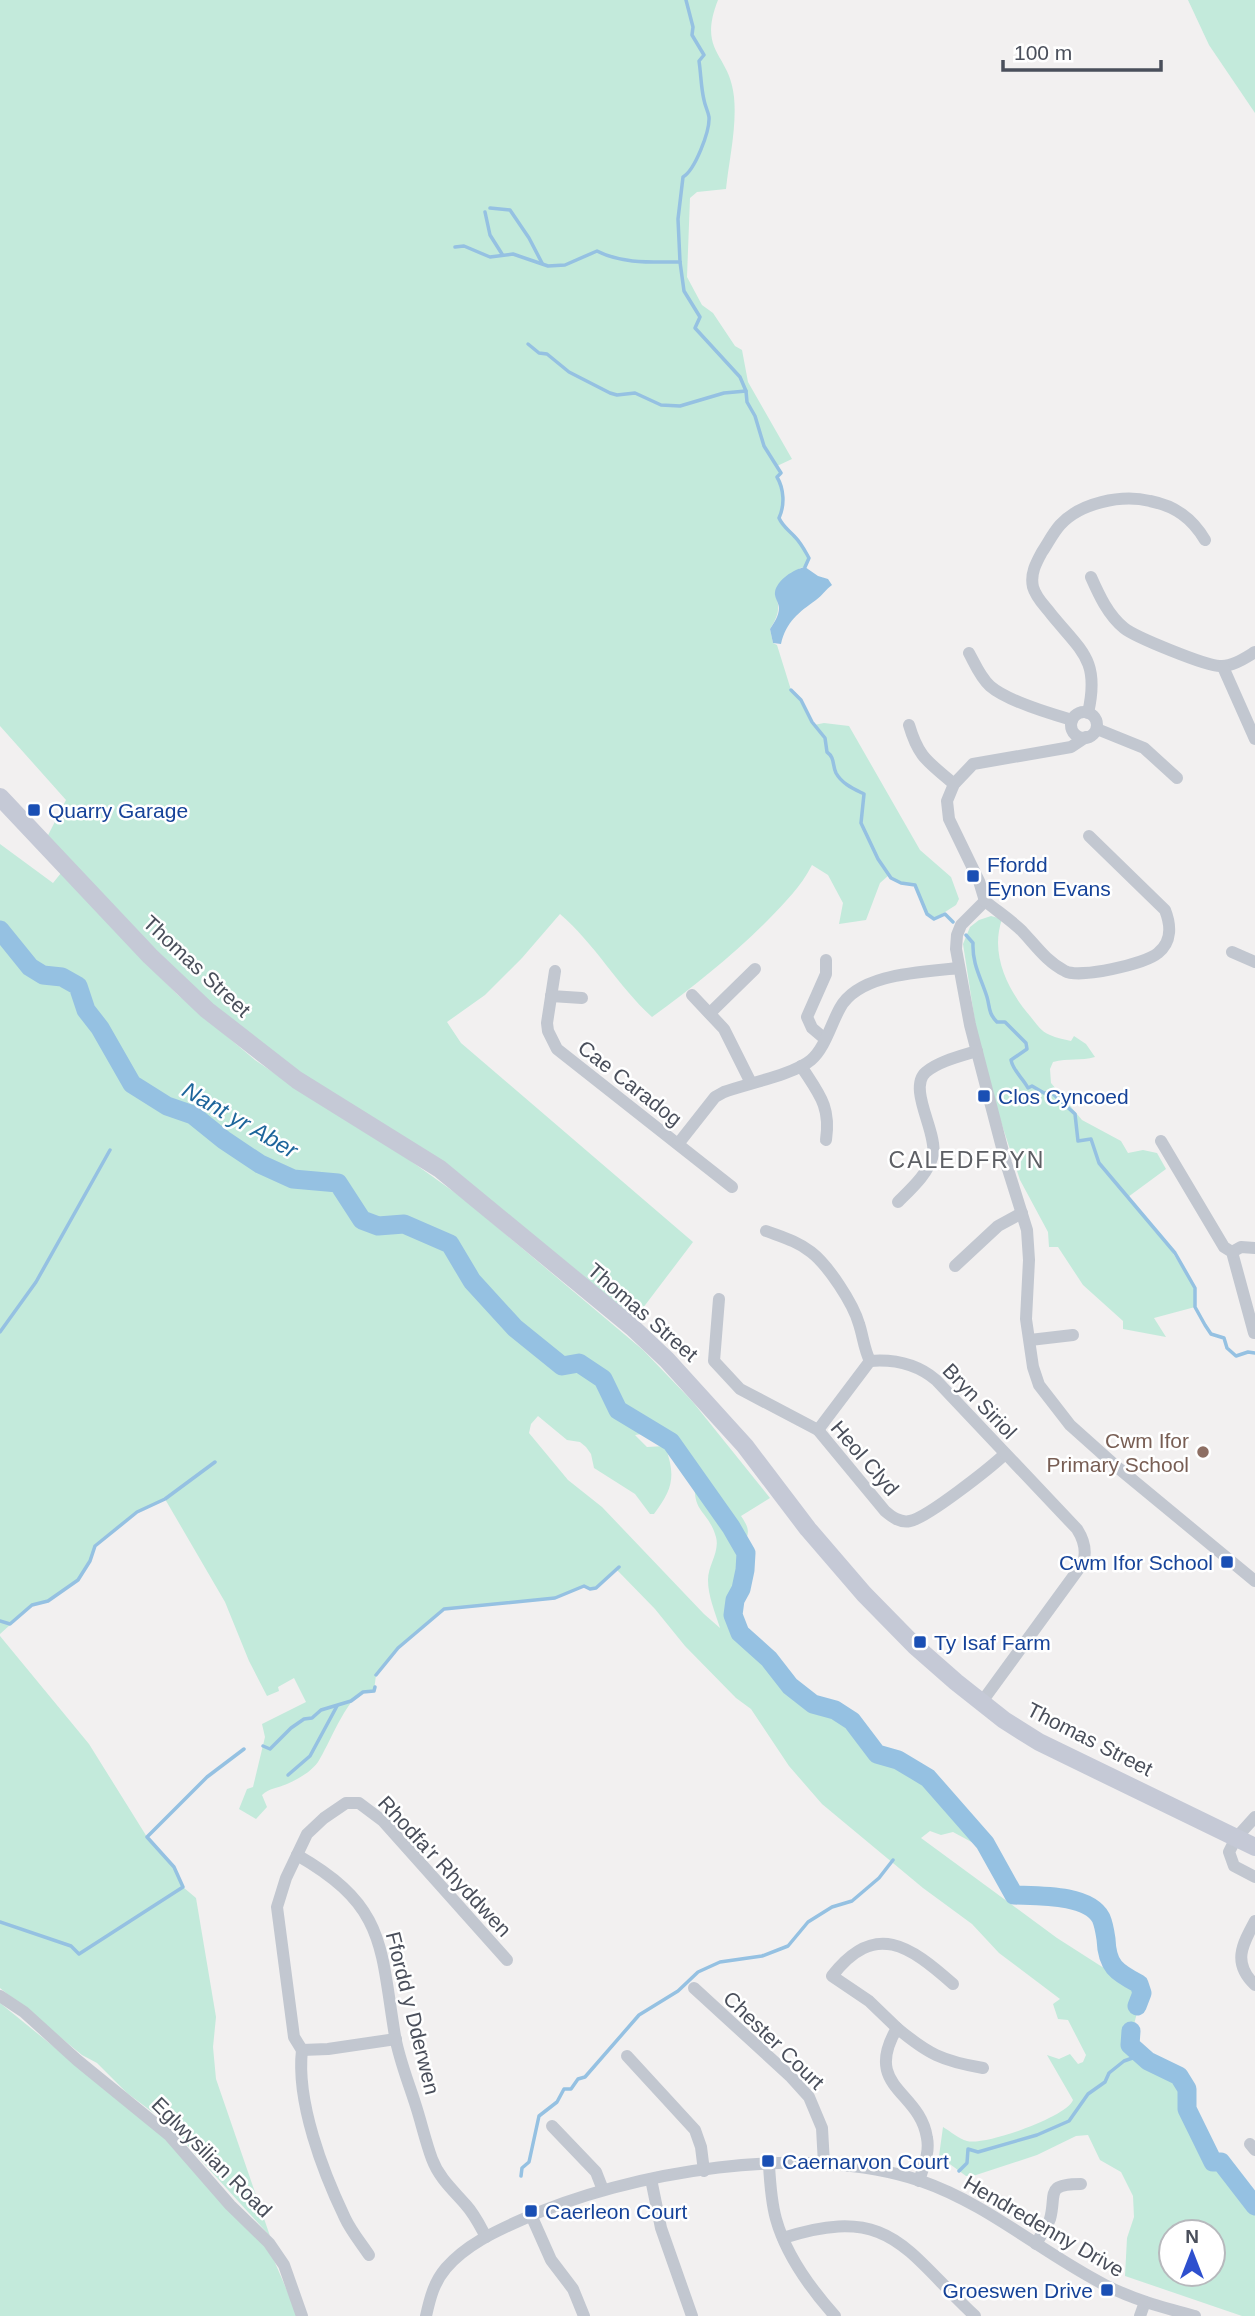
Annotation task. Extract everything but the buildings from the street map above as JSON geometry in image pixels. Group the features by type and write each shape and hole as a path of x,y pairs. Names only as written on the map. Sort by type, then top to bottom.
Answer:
{"main road":[{"name":"Thomas Street","path":"0,797 168,974 207,1010 297,1080 440,1169 649,1343 709,1404 745,1446 808,1529 864,1594 915,1646 981,1703 1039,1742 1255,1847"}],"street":[{"path":"1088,713 1093,690 1090,663 1039,598 1032,582 1037,560 1058,526 1077,511 1114,500 1137,498 1162,504 1183,514 1192,521 1205,540"},
{"path":"1091,577 1107,609 1125,629 1206,664 1223,667 1255,652"},
{"path":"969,653 981,675 994,689 1073,726 1079,736 1091,733 1144,748 1177,778"},
{"path":"1223,667 1255,739"},
{"path":"1060,748 1079,713 1088,713 1097,720 1091,733 1071,747 973,764 954,784 947,801 949,820 974,870 985,901 1020,930 1048,960 1068,973 1093,973 1150,958 1160,952 1169,936 1171,925 1165,909 1089,836"},
{"path":"909,725 921,756 954,784"},
{"path":"985,901 958,930 956,942 977,1051 1029,1245 1026,1309 1039,1385 1070,1425 1255,1581"},
{"path":"1232,952 1255,962"},
{"path":"825,1039 812,1028 807,1017 826,974 826,960"},
{"path":"826,1140 828,1122 825,1106 802,1066 817,1053 842,1005 860,986 922,972 959,968"},
{"path":"710,1013 755,969"},
{"name":"Cae Caradog","path":"555,971 547,1023 557,1049 732,1187"},
{"path":"692,995 729,1038 751,1083"},
{"path":"551,996 582,998"},
{"path":"904,1201 928,1169 934,1152 920,1081 926,1072 977,1051"},
{"name":"Cae Caradog","path":"678,1144 715,1097 802,1066"},
{"path":"1161,1141 1224,1247 1232,1252 1254,1333"},
{"path":"955,1266 999,1226 1022,1213"},
{"path":"766,1231 792,1240 812,1253 837,1283 859,1321 870,1361 818,1430"},
{"path":"1232,1252 1241,1247 1255,1248"},
{"name":"Heol Clyd","path":"719,1299 715,1361 740,1389 818,1430 885,1511 894,1518 905,1522 915,1520 1005,1454"},
{"path":"1030,1340 1073,1335"},
{"name":"Bryn Siriol","path":"870,1361 902,1363 924,1370 1082,1536 1085,1552 1083,1563 981,1703"},
{"name":"Rhodfa'r Rhyddwen","path":"302,2050 294,2037 277,1907 286,1878 307,1833 346,1803 359,1803 383,1821 507,1960"},
{"path":"1255,1817 1236,1838 1230,1852 1234,1866 1255,1877"},
{"name":"Ffordd y Dderwen","path":"297,1855 343,1887 366,1914 378,1938 387,1973 396,2039 436,2167 449,2188 468,2207 486,2237"},
{"path":"1255,1921 1241,1953 1246,1976 1255,1985"},
{"path":"953,1984 926,1960 903,1948 879,1944 869,1945 852,1953 832,1976 869,2001 897,2028 935,2056 983,2068"},
{"name":"Chester Court","path":"694,1988 790,2076 809,2097 822,2128 824,2164"},
{"name":"Eglwysilian Road","path":"0,1996 24,2012 76,2060 176,2142 230,2205 268,2243 284,2265 302,2316"},
{"path":"897,2028 886,2049 886,2065 891,2080 919,2118 926,2133 928,2150 919,2180"},
{"path":"369,2255 346,2220 318,2149 302,2094 299,2073 302,2050 396,2039"},
{"path":"626,2056 695,2130 701,2147 704,2171"},
{"path":"552,2126 596,2172 603,2190"},
{"name":"Hendredenny Drive","path":"426,2316 433,2287 458,2255 486,2237 531,2215 603,2190 651,2179 769,2165 824,2164 873,2169 919,2180 967,2201 1106,2286 1145,2302 1195,2316"},
{"path":"769,2165 773,2206 783,2238 811,2289 835,2316"},
{"path":"651,2179 661,2228 692,2316"},
{"path":"1035,2244 1049,2221 1055,2191 1065,2185 1081,2184"},
{"path":"531,2215 551,2260 573,2289 584,2316"},
{"path":"783,2238 814,2228 837,2225 852,2225 879,2231 915,2255 975,2316"},
{"path":"1140,2316 1145,2302"}],"green space":[{"path":"0,0 718,0 711,31 713,42 731,82 735,108 734,132 726,189 697,192 690,198 687,277 702,305 713,313 735,346 742,350 748,382 792,459 777,466 781,473 777,477 783,497 779,518 782,525 797,538 809,558 805,567 800,568 775,594 777,616 770,629 773,643 777,645 791,690 801,700 814,725 824,723 849,726 920,850 951,877 959,899 956,905 934,919 927,914 915,885 901,883 889,875 880,883 866,920 839,924 843,903 828,875 812,865 803,881 768,920 712,971 652,1017 560,914 485,995 447,1022 461,1043 693,1242 627,1329 485,1217 643,1350 692,1401 770,1498 741,1516 748,1531 742,1546 746,1553 745,1570 733,1615 741,1633 769,1659 790,1686 813,1704 835,1710 852,1721 877,1754 898,1760 928,1778 990,1852 953,1832 941,1835 930,1831 921,1838 1057,1938 1107,1970 1139,1984 1139,2006 1130,2045 1148,2061 1179,2076 1187,2089 1187,2109 1213,2161 1221,2162 1255,2206 1255,2316 1242,2316 1160,2288 1227,2288 1227,2218 1157,2218 1157,2287 1125,2276 1127,2238 1134,2217 1133,2196 1121,2172 1100,2160 1088,2135 1076,2136 1037,2155 973,2176 966,2176 939,2156 943,2127 967,2141 990,2139 1041,2122 1067,2107 1073,2100 1047,2055 1059,2059 1070,2054 1078,2064 1083,2062 1086,2055 1068,2020 1058,2019 1053,2004 1060,1999 999,1953 972,1924 923,1888 822,1804 789,1766 751,1709 736,1698 685,1646 655,1609 617,1570 596,1588 583,1586 555,1598 444,1609 398,1648 376,1675 374,1691 363,1692 350,1704 315,1766 296,1780 262,1795 267,1807 256,1819 239,1809 247,1789 253,1787 265,1737 262,1724 306,1702 294,1678 278,1687 279,1691 267,1696 249,1661 225,1602 165,1499 137,1512 95,1546 90,1561 78,1580 48,1601 32,1605 0,1634 0,844 53,883 61,873 40,851 66,800 0,726","holes":["147,964 411,1157 461,1197 408,1159 255,1060 178,995","538,1416 567,1440 580,1442 586,1447 591,1454 594,1468 635,1494 650,1514 654,1514 669,1489 671,1466 665,1446 647,1447 635,1435 655,1432 671,1442 696,1477 695,1498 716,1537 708,1580 710,1598 720,1628 602,1507 568,1480 529,1433 531,1424"]},
{"path":"1188,0 1255,0 1255,113 1209,45"},
{"path":"991,916 1002,919 998,945 1000,958 1008,983 1022,1006 1044,1032 1071,1041 1074,1036 1086,1044 1095,1057 1053,1062 1050,1069 1051,1083 1082,1120 1121,1141 1128,1153 1143,1150 1157,1153 1166,1169 1128,1197 1156,1233 1162,1236 1195,1288 1195,1307 1154,1318 1166,1337 1123,1329 1123,1321 1083,1285 1058,1247 1049,1247 1048,1232 1020,1180 988,1082 976,1028 963,944 970,927"},
{"path":"0,1636 89,1744 147,1837 174,1867 183,1887 196,1898 216,2017 213,2047 216,2079 270,2236 167,2123 127,2093 97,2063 82,2055 0,1988"},
{"path":"0,2003 160,2133 270,2251 298,2316 0,2316"}],"water":[{"path":"805,567 828,579 832,585 794,618 781,644 773,643 770,629 779,611 776,588 787,576"}],"waterway":[{"path":"686,0 693,27 692,35 704,55 699,61 709,117 701,150 683,177 678,219 684,291 700,317 695,328 740,377 764,446 781,473 777,477 783,497 779,518 809,558 805,567"},
{"path":"490,208 510,210 542,263"},
{"path":"485,212 490,235 502,254"},
{"path":"455,247 464,246 490,257 513,254 548,266 565,265 597,251 627,260 680,262"},
{"path":"528,344 539,353 547,354 569,372 610,393 635,393 661,405 680,406 724,393 746,391"},
{"path":"791,690 801,700 812,722 825,738 827,752 839,777 848,786 864,794 861,823 878,859 891,878 915,885 927,914 934,919 945,914 953,922"},
{"name":"Nant yr Aber","path":"0,930 30,967 43,975 62,977 78,986 86,1010 100,1028 132,1084 167,1106 193,1115 260,1164 293,1179 338,1183 362,1220 378,1226 404,1224 450,1244 472,1281 515,1328 562,1366 579,1363 603,1379 618,1410 671,1442 731,1527 746,1553 745,1570 733,1615 740,1633 769,1659 790,1686 813,1704 835,1710 852,1721 877,1754 898,1760 928,1778 985,1843 1014,1895 1074,1900 1095,1910 1103,1923 1111,1962 1124,1976 1139,1984 1142,1993 1137,2006"},
{"path":"966,935 973,943 975,964 992,1016 997,1022 1005,1022 1026,1043 1027,1049 1011,1060 1016,1071 1028,1088 1032,1086 1044,1093 1052,1093 1075,1114 1078,1141 1091,1139 1099,1163 1175,1253 1195,1288 1195,1307 1211,1334 1224,1338 1227,1348 1236,1356 1255,1353"},
{"path":"0,1332 36,1282 110,1150"},
{"path":"0,1621 10,1624 32,1605 48,1601 78,1580 90,1561 95,1546 137,1512 165,1499 215,1462"},
{"path":"376,1675 398,1648 444,1609 555,1598 584,1586 596,1588 619,1567"},
{"path":"263,1746 270,1749 304,1719 312,1718 321,1710 351,1701 363,1692 374,1691 375,1687"},
{"path":"288,1775 310,1756 337,1706"},
{"path":"0,1922 71,1946 79,1954 183,1887 174,1867 147,1837 207,1777 244,1749"},
{"path":"521,2176 522,2168 529,2162 539,2116 557,2102 564,2089 571,2089 578,2079 585,2077 639,2015 678,1991 698,1972 720,1962 762,1956 788,1946 808,1922 832,1907 852,1901 879,1878 893,1860"},
{"name":"Nant yr Aber","path":"1131,2031 1130,2045 1148,2061 1179,2076 1187,2089 1187,2109 1213,2162 1221,2162 1255,2206"},
{"path":"959,2171 967,2163 968,2149 978,2152 1037,2135 1069,2121 1088,2094 1105,2082 1109,2073 1124,2061 1141,2055"}],"place":[{"name":"Quarry Garage","path":"34,810"},
{"name":"Ffordd Eynon Evans","path":"973,876"},
{"name":"Clos Cyncoed","path":"984,1096"},
{"name":"Cwm Ifor Primary School","path":"1203,1452"},
{"name":"Cwm Ifor School","path":"1227,1562"},
{"name":"Ty Isaf Farm","path":"920,1642"},
{"name":"Caernarvon Court","path":"768,2161"},
{"name":"Caerleon Court","path":"531,2211"},
{"name":"Groeswen Drive","path":"1107,2290"}],"district":[{"name":"CALEDFRYN","path":"967,1160"}]}
